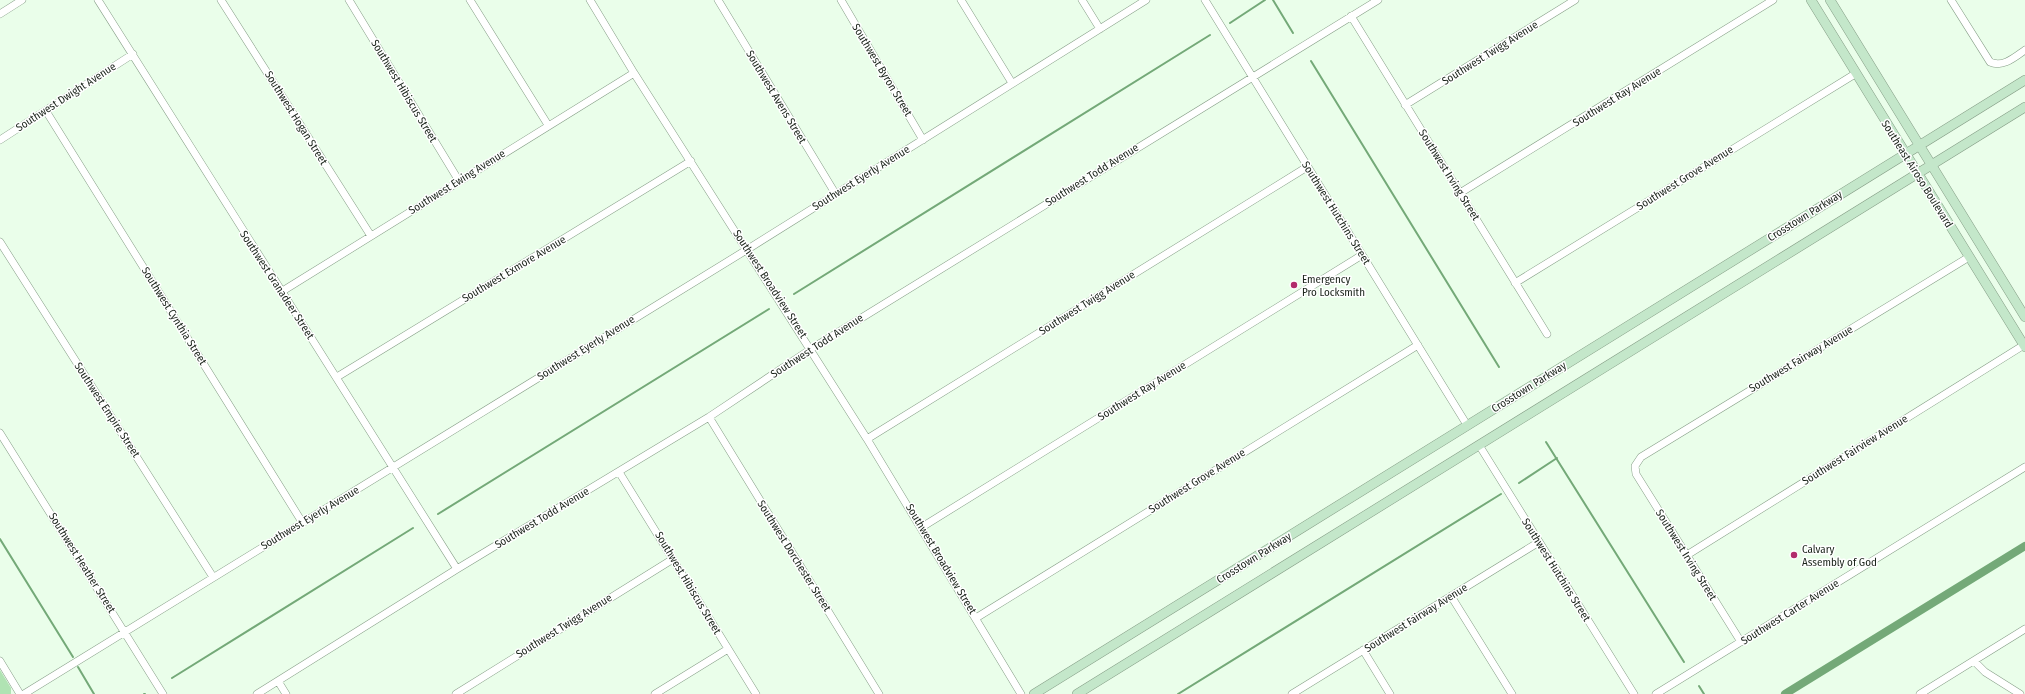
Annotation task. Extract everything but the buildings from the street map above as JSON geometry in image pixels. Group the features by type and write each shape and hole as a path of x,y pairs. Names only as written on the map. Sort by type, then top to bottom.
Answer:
{"main road":[{"name":"Southeast Airoso Boulevard","path":"1811,0 1855,74 2024,346"},
{"name":"Southeast Airoso Boulevard","path":"1830,0 2025,317"},
{"name":"Crosstown Parkway","path":"1034,694 2025,80"},
{"name":"Crosstown Parkway","path":"1077,694 2025,107"}],"street":[{"path":"0,14 22,0"},
{"name":"Southwest Granadeer Street","path":"98,0 457,569"},
{"name":"Southwest Hogan Street","path":"221,0 370,236"},
{"name":"Southwest Hibiscus Street","path":"349,0 459,181"},
{"path":"470,0 548,125"},
{"name":"Southwest Broadview Street","path":"590,0 634,73 748,249 868,439 1021,694"},
{"name":"Southwest Avens Street","path":"718,0 835,193"},
{"name":"Southwest Byron Street","path":"841,0 924,140"},
{"path":"961,0 1012,83"},
{"path":"1082,0 1100,29"},
{"name":"Southwest Eyerly Avenue","path":"24,694 748,249 835,193 924,140 1012,83 1146,0"},
{"name":"Southwest Hutchins Street","path":"1205,0 1468,425"},
{"name":"Southwest Todd Avenue","path":"257,694 457,569 709,417 811,348 1378,0"},
{"name":"Southwest Twigg Avenue","path":"1406,105 1575,0"},
{"name":"Southwest Ray Avenue","path":"1460,193 1773,0"},
{"path":"1951,0 1990,62 1995,64 2004,63 2025,50"},
{"name":"Southwest Irving Street","path":"1351,16 1547,334"},
{"name":"Southwest Dwight Avenue","path":"0,140 133,54"},
{"name":"Southwest Ewing Avenue","path":"281,292 634,73"},
{"name":"Southwest Grove Avenue","path":"1515,282 1855,74"},
{"name":"Southwest Cynthia Street","path":"46,111 302,522"},
{"name":"Southwest Exmore Avenue","path":"337,377 691,162"},
{"name":"Southwest Twigg Avenue","path":"868,439 1307,167"},
{"name":"Southwest Empire Street","path":"0,242 213,577"},
{"name":"Southwest Ray Avenue","path":"922,527 1362,255"},
{"name":"Southwest Fairway Avenue","path":"1635,466 1641,457 1969,257"},
{"name":"Southwest Grove Avenue","path":"976,618 1418,345"},
{"name":"Southwest Fairview Avenue","path":"1687,555 2024,346"},
{"name":"Southwest Dorchester Street","path":"709,417 879,694"},
{"name":"Southwest Heather Street","path":"0,433 163,694"},
{"name":"Southwest Hutchins Street","path":"1479,445 1634,694"},
{"name":"Southwest Irving Street","path":"1635,466 1636,474 1741,642"},
{"name":"Southwest Carter Avenue","path":"1656,694 2025,467"},
{"name":"Southwest Hibiscus Street","path":"619,472 756,694"},
{"name":"Southwest Fairway Avenue","path":"1292,694 1539,542"},
{"name":"Southwest Twigg Avenue","path":"456,694 673,559"},
{"path":"1451,596 1512,694"},
{"path":"1920,694 2025,629"},
{"path":"655,694 728,649"},
{"path":"1363,650 1390,694"},
{"path":"0,661 20,694"},
{"path":"1974,661 1985,672 2020,694"},
{"path":"278,681 286,694"}],"green space":[{"path":"0,670 11,688 11,694 0,694"}],"waterway":[{"path":"1230,23 1265,0"},
{"path":"1273,0 1293,33"},
{"path":"794,294 1210,35"},
{"path":"1311,61 1499,367"},
{"path":"438,514 769,309"},
{"path":"1546,442 1684,662"},
{"path":"1519,483 1557,458"},
{"path":"1178,694 1501,494"},
{"path":"172,678 413,528"},
{"path":"0,539 73,657"},
{"path":"1785,694 2025,546"},
{"path":"78,667 94,694"},
{"path":"1699,686 1704,694"}],"place":[{"name":"Emergency Pro Locksmith","path":"1294,285"},
{"name":"Calvary Assembly of God","path":"1794,555"}]}
